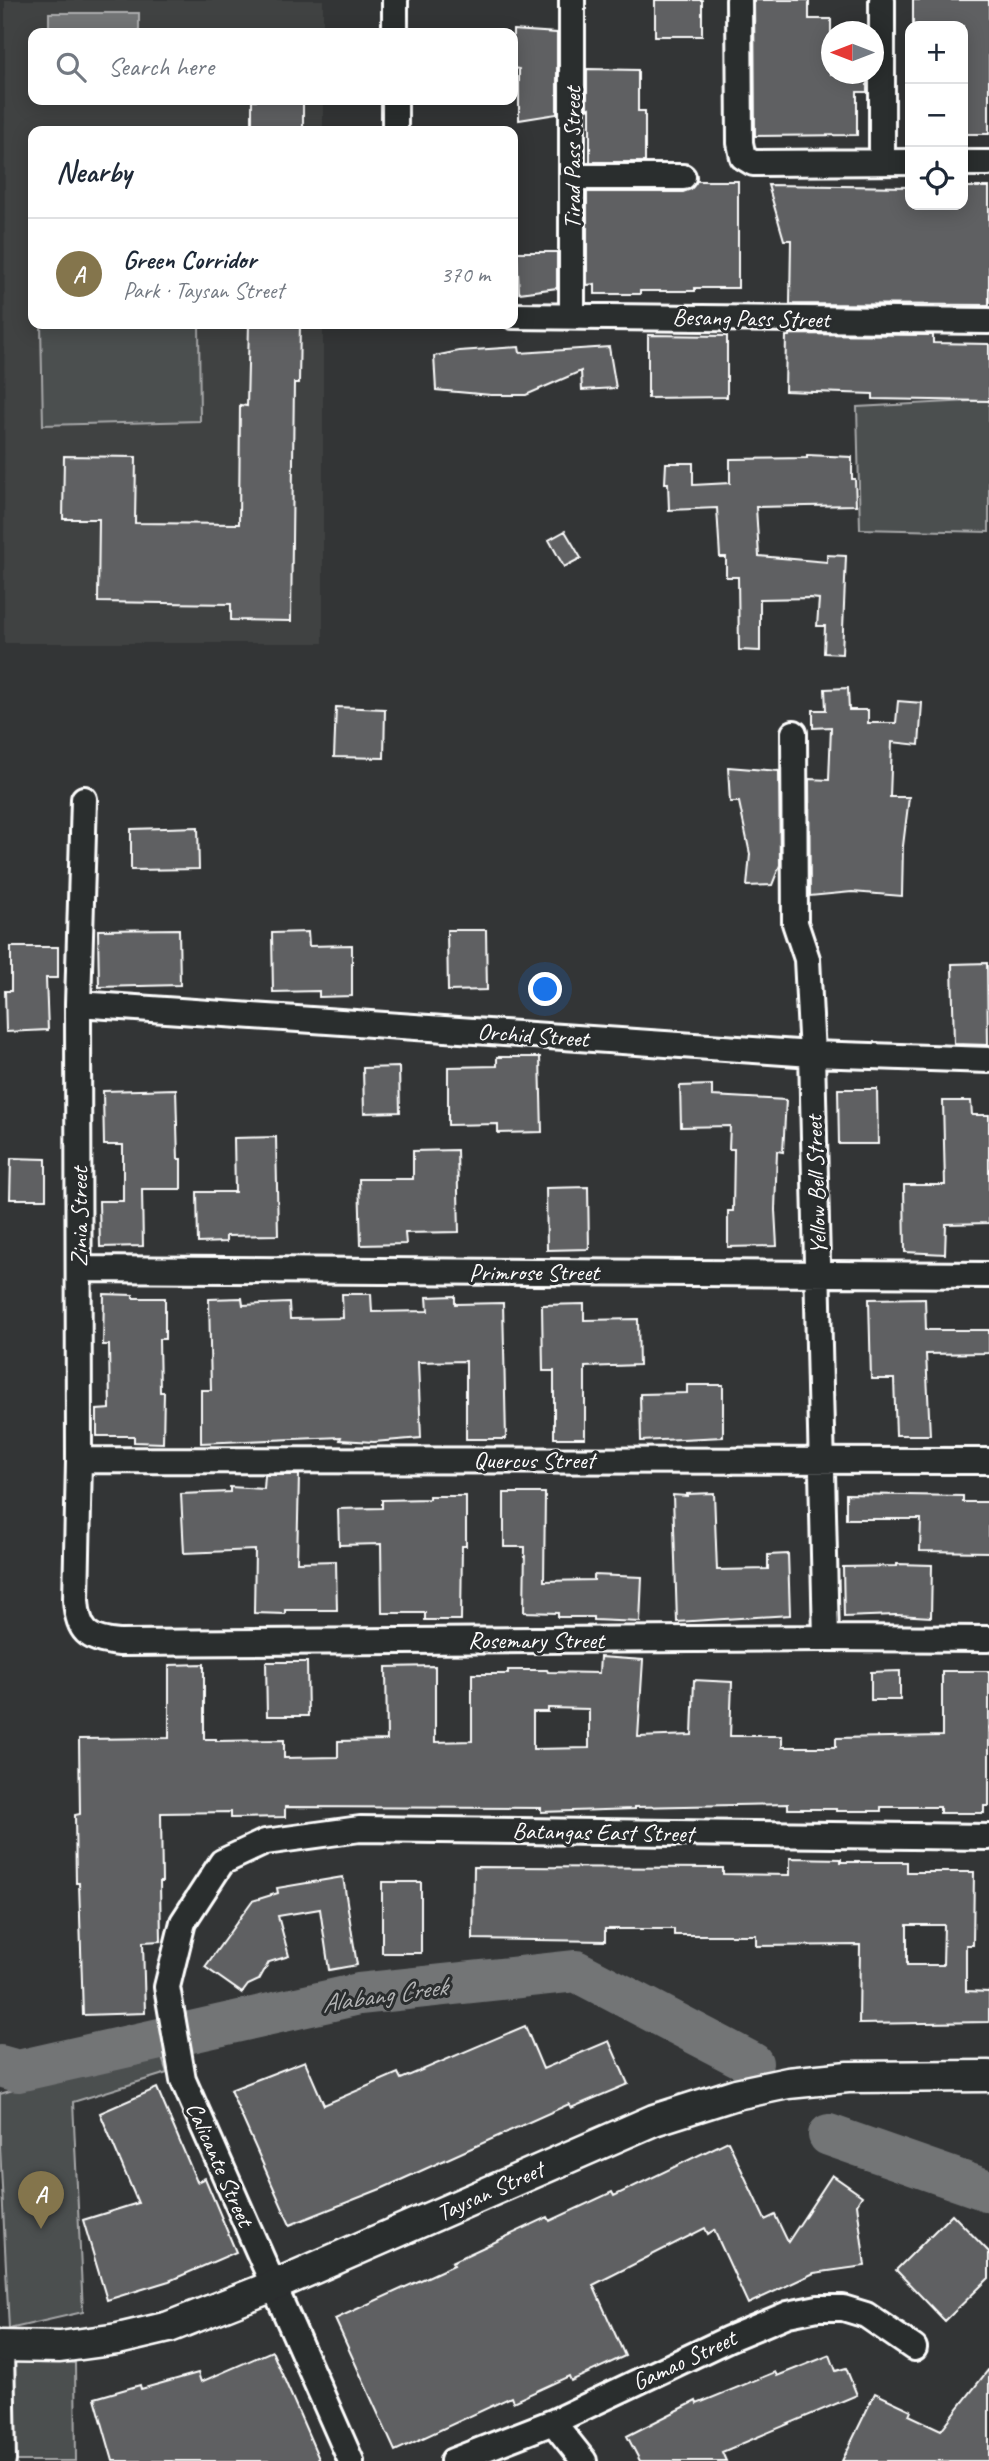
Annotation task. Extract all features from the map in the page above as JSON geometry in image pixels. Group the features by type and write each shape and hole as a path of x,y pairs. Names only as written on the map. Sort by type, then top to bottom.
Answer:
{"street":[{"path":"395,0 395,28"},
{"name":"Tirad Pass Street","path":"572,0 572,316"},
{"path":"739,0 740,144 743,157 753,163 905,162"},
{"path":"882,0 882,161"},
{"path":"395,105 395,126"},
{"path":"968,163 989,163"},
{"path":"572,177 683,177"},
{"name":"Besang Pass Street","path":"518,316 989,321"},
{"name":"Yellow Bell Street","path":"794,733 795,923 807,959 812,1054 826,1638"},
{"name":"Zinia Street","path":"84,799 78,1004 79,1460 76,1600 77,1619 86,1633"},
{"name":"Orchid Street","path":"78,1004 812,1054 989,1060"},
{"name":"Primrose Street","path":"79,1269 989,1275"},
{"name":"Quercus Street","path":"79,1460 989,1461"},
{"name":"Rosemary Street","path":"86,1633 101,1641 119,1643 989,1639"},
{"name":"Batangas East Street","path":"222,1862 265,1842 360,1829 989,1837"},
{"name":"Calicante Street","path":"222,1862 183,1922 167,1987 183,2080 351,2461"},
{"name":"Taysan Street","path":"1,2346 60,2347 118,2339 169,2327 273,2286 654,2120 736,2094 788,2083 848,2077 989,2076"},
{"name":"Gamao Street","path":"453,2461 553,2422 728,2339 788,2314 818,2308 844,2308 866,2315 914,2348"},
{"path":"1,2346 3,2461"},
{"path":"553,2422 584,2461"}],"shaded area":[{"path":"5,0 323,0 323,28 28,28 28,105 323,105 323,126 28,126 28,329 323,329 323,643 4,643"},
{"path":"49,13 139,13 139,28 49,28"},
{"path":"41,329 199,329 200,421 43,425"},
{"path":"989,400 989,532 860,529 857,407"},
{"path":"158,2045 167,2073 73,2102 83,2312 9,2329 0,2094"},
{"path":"13,2359 75,2363 76,2461 14,2461"}],"building":[{"path":"655,0 702,0 702,36 655,36"},
{"path":"754,0 809,0 809,19 831,19 821,21 821,84 867,84 867,92 857,92 857,135 755,136"},
{"path":"913,0 989,0 989,134 968,134 968,21 913,21"},
{"path":"518,30 557,33 557,114 519,120"},
{"path":"587,69 638,70 638,111 645,111 645,162 590,162"},
{"path":"252,105 303,105 303,126 252,126"},
{"path":"697,181 738,181 738,288 595,294 595,284 587,285 587,192 683,192 691,189"},
{"path":"768,185 905,187 905,210 968,210 968,187 989,187 989,305 790,304 791,240 784,240"},
{"path":"518,252 557,252 557,288 519,293"},
{"path":"249,329 300,329 299,383 294,383 291,621 231,620 231,604 98,602 99,519 63,519 64,456 136,457 135,523 239,524 240,405 247,406"},
{"path":"648,335 727,336 727,397 648,398"},
{"path":"933,335 933,343 989,344 989,401 873,399 873,394 785,391 786,336"},
{"path":"519,347 520,353 609,347 616,388 582,390 581,371 526,395 436,390 434,356 459,351"},
{"path":"807,455 852,457 856,505 756,507 759,556 827,562 827,555 846,556 842,654 824,653 825,626 817,626 819,599 810,598 760,599 760,651 739,650 738,577 726,577 726,557 720,557 717,508 669,510 668,483 665,483 666,463 693,463 693,485 730,483 730,459 807,458"},
{"path":"565,531 581,558 564,567 549,540"},
{"path":"848,688 849,710 868,710 868,723 896,723 898,701 922,703 919,745 892,742 890,797 909,797 903,846 902,896 852,892 810,896 809,779 829,780 831,727 813,728 813,710 826,710 825,689"},
{"path":"336,707 385,709 384,758 334,757"},
{"path":"728,767 779,771 780,865 772,885 747,886 750,854 739,802 730,802"},
{"path":"198,827 199,869 131,870 131,829"},
{"path":"179,929 180,985 99,987 98,930"},
{"path":"447,930 486,930 487,990 448,991"},
{"path":"308,932 309,946 352,945 352,996 319,997 319,991 273,992 272,933"},
{"path":"11,947 58,947 58,978 46,978 48,1030 6,1032 5,991 11,991"},
{"path":"987,963 988,1045 954,1044 952,964"},
{"path":"497,1057 540,1057 542,1132 498,1133 498,1124 448,1125 448,1067 497,1066"},
{"path":"399,1067 400,1112 364,1113 363,1068"},
{"path":"712,1085 712,1096 786,1100 783,1152 777,1151 777,1246 728,1247 728,1211 733,1211 734,1149 729,1149 730,1126 681,1127 680,1086"},
{"path":"176,1089 181,1189 142,1189 143,1246 100,1247 99,1201 123,1201 123,1145 104,1145 103,1091"},
{"path":"838,1089 877,1089 878,1144 839,1144"},
{"path":"943,1101 971,1101 972,1115 989,1115 989,1223 946,1224 945,1254 905,1252 904,1185 945,1185"},
{"path":"276,1137 278,1235 226,1236 226,1242 198,1243 197,1192 235,1192 234,1138"},
{"path":"457,1150 459,1232 405,1233 406,1244 361,1245 359,1179 413,1179 413,1151"},
{"path":"11,1158 46,1159 46,1199 10,1199"},
{"path":"588,1187 589,1249 547,1250 546,1188"},
{"path":"104,1294 165,1298 165,1339 159,1339 160,1392 164,1392 163,1443 134,1442 134,1436 97,1436 97,1410 110,1409 109,1345 103,1345"},
{"path":"342,1294 371,1294 372,1312 428,1311 427,1297 455,1296 455,1304 503,1303 506,1439 466,1439 466,1361 418,1362 421,1438 374,1442 340,1440 341,1437 201,1443 201,1390 211,1390 209,1299 242,1298 243,1305 289,1303 290,1319 343,1318"},
{"path":"925,1298 926,1330 989,1330 989,1353 926,1354 930,1435 896,1435 894,1379 871,1379 869,1299"},
{"path":"584,1304 584,1320 638,1319 639,1365 585,1367 585,1438 554,1438 554,1371 543,1371 542,1305"},
{"path":"687,1385 723,1385 723,1437 641,1441 640,1394 687,1393"},
{"path":"265,1475 299,1475 297,1562 336,1561 337,1610 285,1610 285,1614 254,1613 255,1550 184,1553 181,1494 230,1492 230,1487 264,1489"},
{"path":"504,1493 545,1493 544,1581 594,1580 594,1575 642,1577 640,1622 524,1612 525,1547 504,1547"},
{"path":"714,1493 717,1570 768,1569 768,1555 788,1554 790,1615 677,1622 673,1495"},
{"path":"846,1494 963,1496 963,1502 989,1502 989,1552 920,1551 921,1519 846,1519"},
{"path":"429,1496 466,1496 461,1620 425,1620 425,1613 382,1613 381,1544 339,1545 338,1509 382,1508 382,1500 429,1499"},
{"path":"932,1565 931,1617 844,1617 843,1567"},
{"path":"600,1657 643,1660 638,1737 692,1735 694,1680 732,1682 730,1736 782,1736 782,1747 836,1747 836,1738 942,1736 942,1671 989,1671 989,1806 984,1806 984,1813 940,1813 940,1807 881,1807 881,1811 788,1809 788,1804 541,1812 541,1808 285,1807 285,1817 231,1818 231,1812 161,1813 161,1941 143,1942 145,2013 83,2015 75,1815 80,1814 79,1739 169,1738 169,1665 204,1664 204,1739 284,1740 284,1758 338,1757 338,1741 387,1740 386,1667 435,1666 435,1742 472,1741 472,1674 508,1674 508,1670 599,1673","holes":["548,1708 589,1709 589,1748 533,1749 533,1712 548,1712"]},
{"path":"266,1662 307,1662 308,1716 267,1716"},
{"path":"900,1671 900,1700 871,1700 871,1672"},
{"path":"790,1858 841,1859 841,1862 907,1862 907,1872 974,1872 973,1945 966,1945 966,1991 989,1992 989,2022 859,2024 860,1945 756,1946 756,1935 674,1935 674,1929 605,1929 605,1941 473,1939 474,1867 723,1868 723,1874 790,1875","holes":["907,1925 944,1925 943,1965 907,1965"]},
{"path":"343,1877 357,1965 329,1970 320,1909 278,1916 289,1956 269,1962 259,1980 248,1985 242,1993 205,1967 252,1901 278,1893 277,1888"},
{"path":"382,1882 421,1882 421,1953 382,1953"},
{"path":"525,2026 543,2069 609,2041 628,2084 571,2108 569,2104 383,2188 290,2225 230,2090 305,2061 324,2105 398,2073 401,2079"},
{"path":"157,2088 197,2182 205,2178 236,2252 169,2281 107,2300 83,2220 138,2203 100,2113"},
{"path":"728,2141 765,2220 775,2215 788,2242 832,2175 862,2196 857,2204 865,2266 814,2273 748,2304 714,2230 708,2234 705,2228 593,2285 625,2356 571,2381 569,2376 513,2402 511,2397 395,2451 335,2319 454,2265 452,2262 548,2217 550,2221 612,2192 614,2196"},
{"path":"952,2214 989,2252 989,2278 945,2321 896,2270"},
{"path":"272,2351 320,2461 113,2461 95,2398 140,2385 141,2389 198,2373 201,2382"},
{"path":"830,2355 836,2371 846,2368 857,2395 722,2452 726,2461 640,2461 627,2436 696,2401 697,2404 775,2372 777,2376"},
{"path":"989,2369 989,2461 842,2461 875,2393 911,2410 909,2415 941,2430"}],"waterway":[{"name":"Alabang Creek","path":"0,2066 18,2071 359,1994 576,1971 752,2063"},
{"name":"Alabang Creek","path":"829,2135 989,2191"}],"place":[{"name":"Green Corridor","path":"41,2229"}]}
